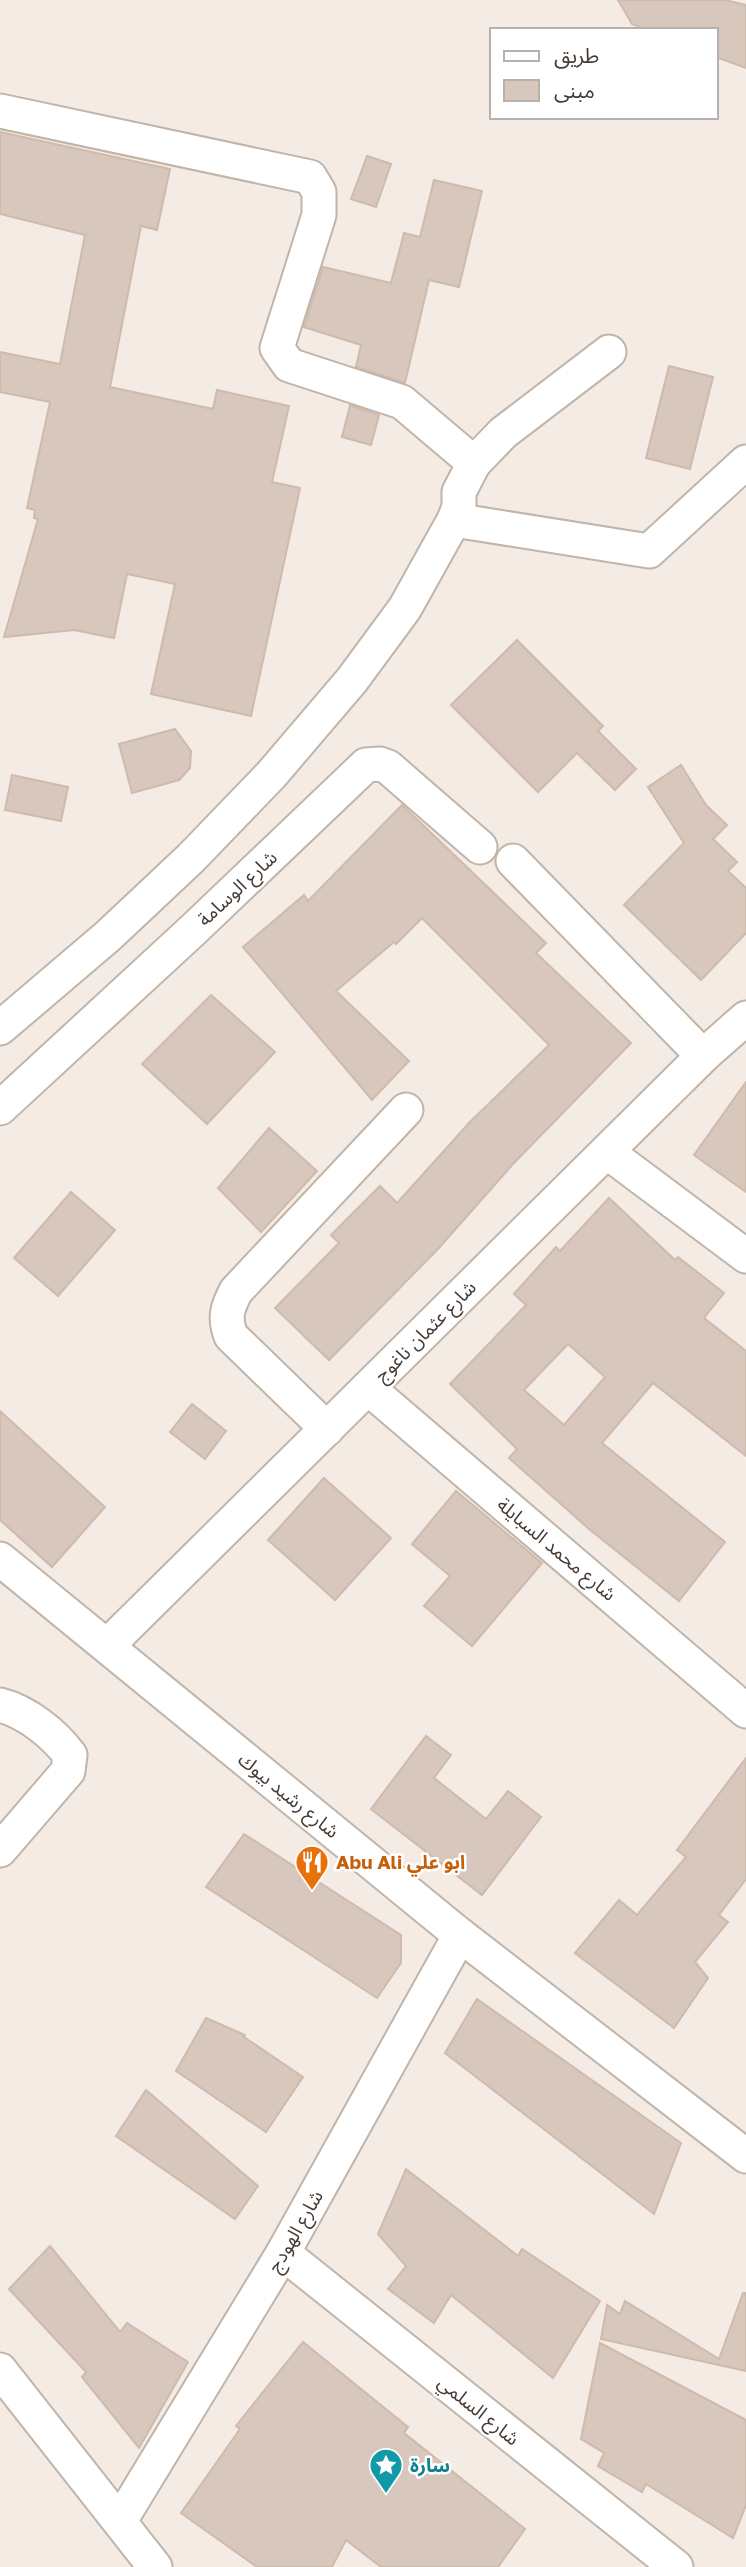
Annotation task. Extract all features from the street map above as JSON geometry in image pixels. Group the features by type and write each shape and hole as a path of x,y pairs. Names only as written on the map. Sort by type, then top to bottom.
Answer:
{"street":[{"path":"0,111 310,177 320,192 318,215 277,348 289,365 402,402 474,463"},
{"path":"0,1028 108,936 191,858 271,775 352,680 405,608 454,520 459,492 474,463 503,433 609,352"},
{"path":"454,520 649,551 746,462"},
{"name":"شارع الوسامة","path":"0,1108 366,765 380,764 388,767 480,847"},
{"path":"513,861 703,1056"},
{"name":"شارع عثمان ناغوج","path":"107,1646 703,1056 746,1018"},
{"path":"327,1429 231,1336 226,1324 226,1313 236,1291 406,1110"},
{"path":"607,1152 746,1256"},
{"name":"شارع محمد السبايلة","path":"368,1388 746,1711"},
{"name":"شارع رشيد بيوك","path":"0,1559 460,1935 746,2156"},
{"path":"0,1705 26,1715 63,1745 70,1755 68,1771 0,1850"},
{"name":"شارع الهودج","path":"120,2521 283,2253 460,1935"},
{"name":"شارع السلمي","path":"283,2253 676,2567"},
{"path":"0,2370 155,2567"}],"building":[{"path":"618,0 725,0 746,5 746,68 718,58 718,28 642,28 632,24"},
{"path":"0,132 170,169 157,230 141,226 110,387 213,409 217,390 289,406 272,482 300,488 251,716 151,694 175,584 127,574 114,638 74,630 4,637 38,519 34,518 35,510 27,508 50,402 0,392 0,352 60,364 85,235 0,214"},
{"path":"367,156 391,164 376,207 351,199"},
{"path":"434,180 482,191 459,287 429,280 405,383 356,367 361,345 304,327 323,267 391,283 404,233 420,237"},
{"path":"669,366 713,377 690,469 646,458"},
{"path":"350,405 379,415 371,445 342,437"},
{"path":"517,640 603,726 598,731 636,769 615,790 577,753 538,792 451,705"},
{"path":"175,729 191,751 190,768 179,780 132,793 119,744"},
{"path":"681,765 706,805 727,825 713,839 737,862 728,871 746,888 746,933 701,980 624,905 684,843 648,787"},
{"path":"12,775 68,787 61,821 5,810"},
{"path":"402,805 546,943 536,953 631,1043 513,1164 438,1249 329,1360 275,1308 339,1243 331,1235 380,1186 397,1203 469,1123 549,1045 422,918 396,944 394,942 336,991 409,1061 372,1100 243,947 304,895 308,901"},
{"path":"211,995 275,1052 207,1124 142,1064"},
{"path":"746,1082 746,1192 694,1155"},
{"path":"269,1128 317,1171 261,1232 218,1188"},
{"path":"71,1192 115,1230 58,1296 14,1258"},
{"path":"609,1198 675,1260 678,1257 724,1293 704,1318 746,1351 746,1456 653,1383 602,1443 725,1542 679,1601 589,1529 509,1458 517,1449 450,1384 526,1305 514,1294 556,1247 560,1251","holes":["568,1344 605,1377 564,1425 524,1390"]},
{"path":"192,1404 226,1431 205,1459 170,1432"},
{"path":"0,1411 105,1507 52,1567 0,1520"},
{"path":"324,1478 391,1538 335,1600 268,1540"},
{"path":"456,1491 542,1563 472,1646 424,1606 450,1576 412,1544"},
{"path":"426,1736 451,1755 434,1778 486,1819 508,1791 541,1817 482,1895 371,1809"},
{"path":"746,1758 746,1879 719,1915 728,1922 695,1962 708,1978 674,2028 575,1953 619,1900 637,1915 686,1857 677,1850"},
{"path":"244,1834 401,1935 401,1963 377,1998 206,1887"},
{"path":"477,1999 681,2143 654,2214 445,2053"},
{"path":"206,2018 245,2035 244,2037 303,2077 266,2132 176,2071"},
{"path":"146,2090 258,2186 235,2219 116,2136"},
{"path":"406,2169 518,2256 522,2249 600,2301 553,2378 451,2295 434,2323 388,2289 406,2266 378,2234"},
{"path":"50,2246 120,2332 127,2323 188,2362 139,2448 82,2377 86,2372 9,2289"},
{"path":"743,2293 746,2293 746,2371 601,2339 607,2305 620,2314 625,2301 719,2359"},
{"path":"303,2342 408,2427 404,2433 525,2529 498,2567 381,2567 346,2540 332,2567 257,2567 181,2513 240,2429 236,2426"},
{"path":"600,2343 746,2420 746,2505 733,2538 646,2484 642,2492 598,2466 604,2453 581,2439"}],"place":[{"name":"Abu Ali ابو علي","path":"312,1892"},
{"name":"سارة","path":"386,2495"}]}
